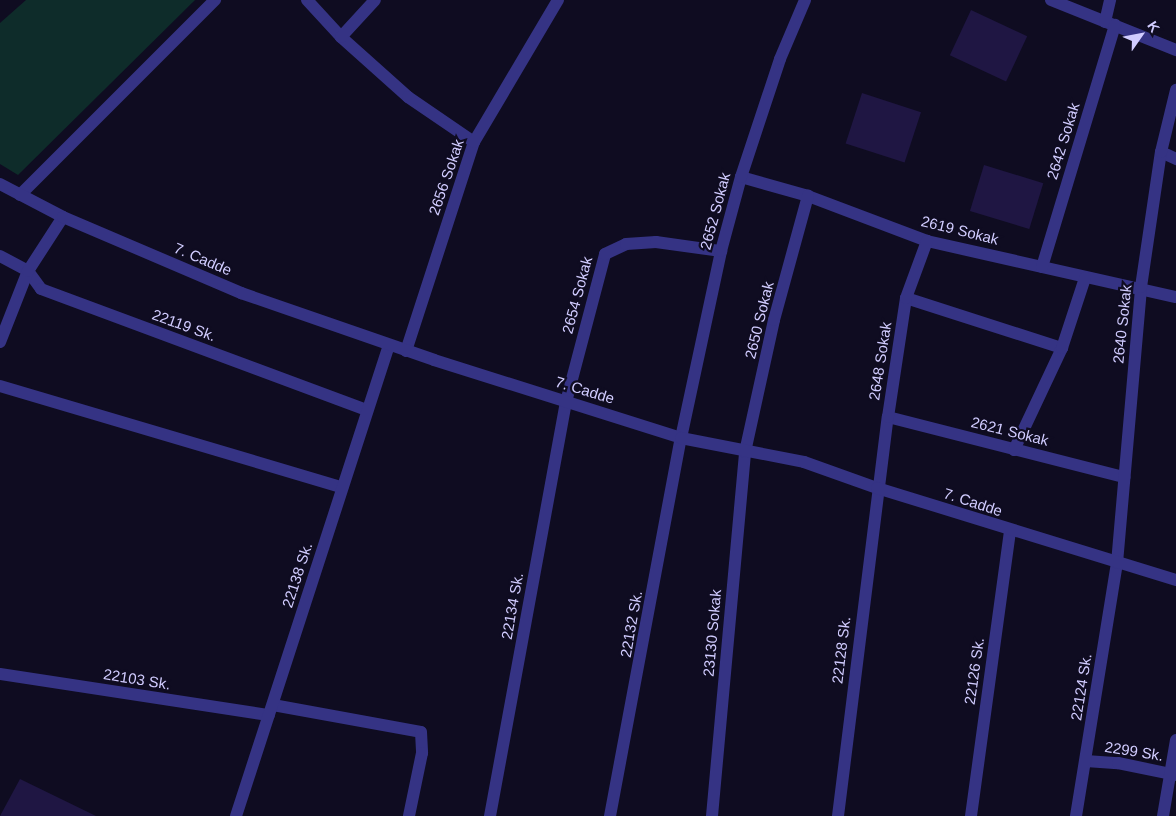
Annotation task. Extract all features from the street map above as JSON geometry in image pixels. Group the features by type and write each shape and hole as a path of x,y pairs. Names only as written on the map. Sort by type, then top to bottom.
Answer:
{"street":[{"path":"20,195 215,0"},
{"path":"306,0 341,37 408,96 474,142"},
{"path":"341,37 375,0"},
{"name":"2656 Sokak","path":"406,351 474,142 558,0"},
{"name":"2652 Sokak","path":"680,438 721,251 741,176 780,59 805,0"},
{"path":"1051,0 1176,50"},
{"name":"2642 Sokak","path":"1042,267 1110,23 1110,0"},
{"name":"2640 Sokak","path":"1117,563 1141,287 1161,152 1176,90"},
{"path":"1161,152 1176,159"},
{"name":"2619 Sokak","path":"741,176 808,196 927,241 1085,278 1141,287 1176,297"},
{"name":"7. Cadde","path":"0,184 63,217 241,292 406,351 680,438 804,462 877,488 1176,580"},
{"name":"2650 Sokak","path":"745,452 774,320 808,196"},
{"path":"0,342 28,271 63,217"},
{"name":"2648 Sokak","path":"877,488 906,298 927,241"},
{"name":"2654 Sokak","path":"566,402 605,254 626,244 656,242 721,251"},
{"name":"22119 Sk.","path":"0,256 28,271 41,289 366,410"},
{"path":"1014,450 1062,348 1085,278"},
{"path":"906,298 1062,348"},
{"name":"22138 Sk.","path":"236,816 366,410 389,345"},
{"path":"0,386 342,487"},
{"name":"22134 Sk.","path":"490,816 566,402"},
{"name":"2621 Sokak","path":"888,417 1124,477"},
{"name":"22132 Sk.","path":"610,816 680,438"},
{"name":"23130 Sokak","path":"712,816 745,452"},
{"name":"22128 Sk.","path":"838,816 877,488"},
{"name":"22126 Sk.","path":"971,816 1010,530"},
{"name":"22124 Sk.","path":"1076,816 1117,563"},
{"name":"22103 Sk.","path":"0,674 422,732 422,753 409,816"},
{"path":"1162,816 1173,774 1176,740"},
{"name":"2299 Sk.","path":"1086,761 1173,774"}],"green space":[{"path":"26,0 195,0 18,175 0,164 0,23"}],"building":[{"path":"971,10 1027,36 1006,82 950,55"},
{"path":"862,93 921,112 905,163 846,143"},
{"path":"984,165 1043,183 1029,229 970,211"},
{"path":"20,779 96,816 0,816"}]}
